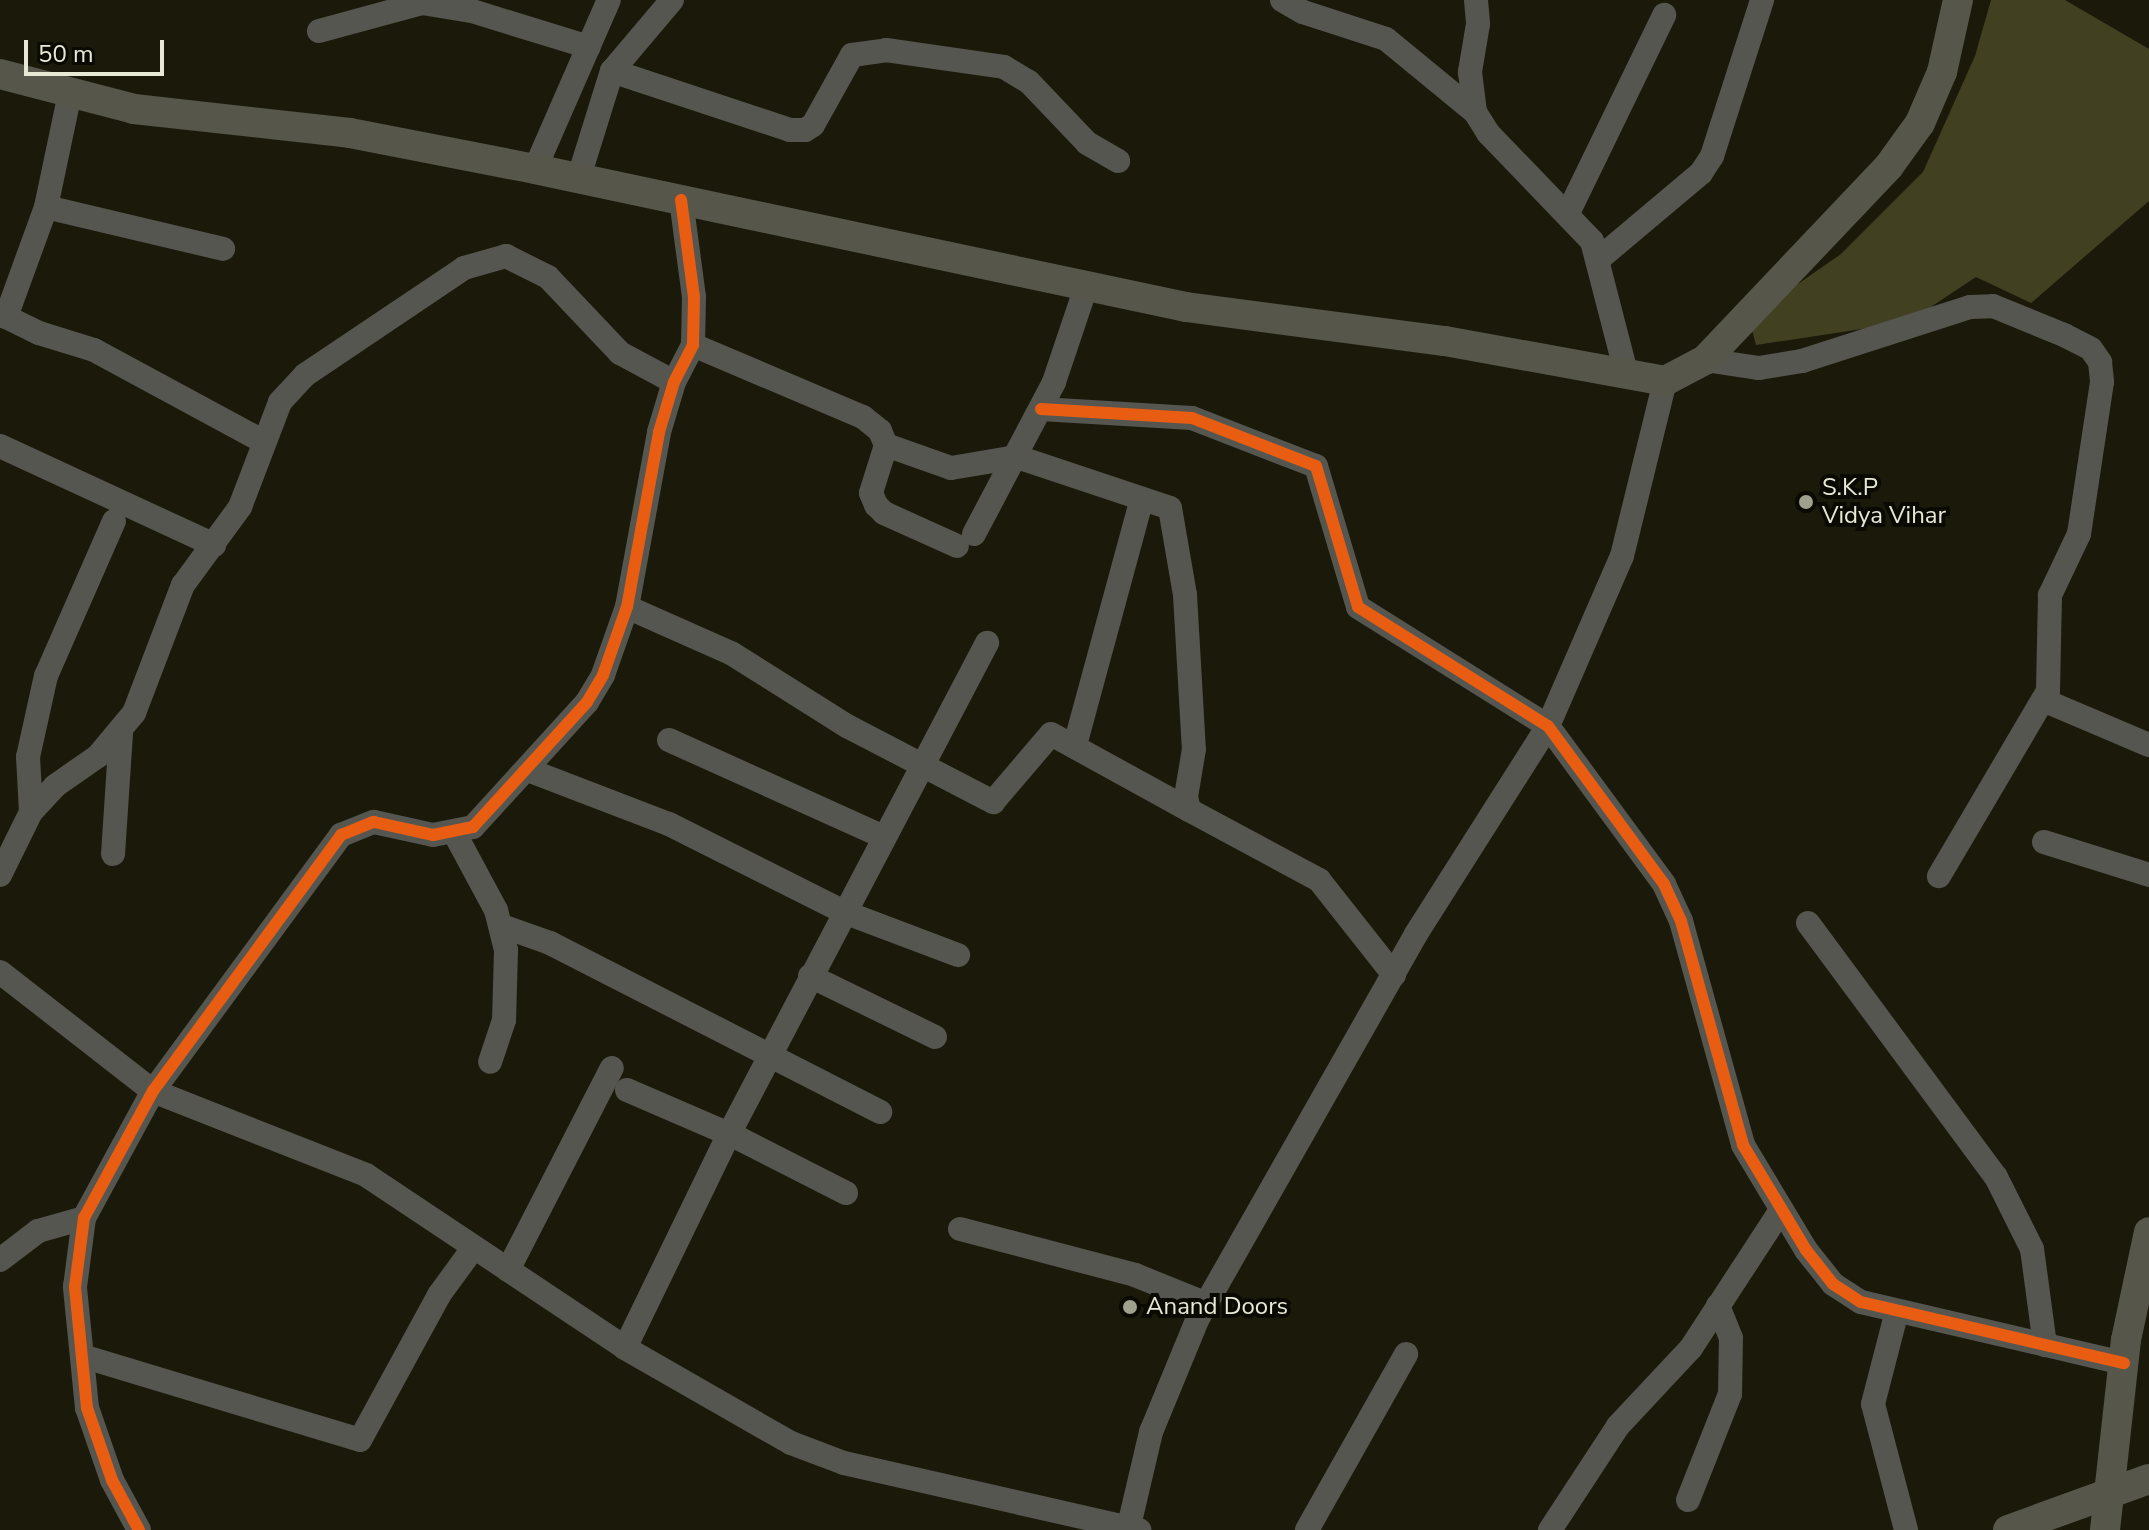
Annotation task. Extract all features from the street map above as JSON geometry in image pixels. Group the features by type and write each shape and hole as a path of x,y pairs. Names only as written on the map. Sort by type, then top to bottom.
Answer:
{"main road":[{"path":"0,74 184,118 350,133 535,169 1086,287 1258,319 1445,341 1665,381 1705,360 1889,166 1920,123 1942,72 1958,0"},
{"path":"2105,1530 2113,1490 2124,1363 2149,1232"},
{"path":"2008,1530 2149,1479"}],"street":[{"path":"535,169 609,0"},
{"path":"578,180 612,71 672,0"},
{"path":"1282,0 1303,12 1386,39 1475,112 1488,133 1569,211 1600,258 1627,376"},
{"path":"1475,112 1470,72 1478,24 1476,0"},
{"path":"1600,258 1707,165 1766,2"},
{"path":"319,31 422,3 472,11 589,47"},
{"path":"1569,211 1664,15"},
{"path":"612,71 790,130 805,130 813,125 852,55 886,50 1004,67 1029,82 1073,131 1118,161"},
{"path":"70,93 46,207 3,315 94,350 264,442"},
{"path":"139,1530 112,1480 87,1408 75,1287 84,1218 153,1091 341,835 374,822 433,835 455,834 488,816 587,702 603,675 627,607 659,432 674,382 693,345 694,297 681,200"},
{"path":"46,207 223,249"},
{"path":"0,875 31,812 121,733 134,713 172,607 249,489 280,402 305,375 464,268 506,256 548,277 620,353 674,382"},
{"path":"693,345 838,403 880,431 886,445 871,493 876,505 884,513 966,540 1017,457 1041,409 1086,287"},
{"path":"1705,360 1759,368 1802,361 1982,306 2015,311 2091,349 2100,362 2102,382 2079,534 2050,595 2051,675 2043,700 1939,876"},
{"path":"0,972 153,1091 326,1155 366,1175 625,1348 735,1414 844,1463 1132,1529 1151,1432 1207,1304 1394,975 1548,726 1622,556 1665,381"},
{"path":"1041,409 1192,418 1316,466 1358,607 1548,726 1664,884 1681,921 1743,1145 1781,1210 1833,1284 1861,1302 2124,1363"},
{"path":"886,445 951,468 1017,457 1170,508 1182,573 1194,749 1186,797 1189,810"},
{"path":"0,446 214,545"},
{"path":"1075,745 1142,499"},
{"path":"31,812 28,757 46,676 114,521"},
{"path":"627,607 731,653 847,726 993,802 1051,734 1075,745 1319,880 1394,975"},
{"path":"625,1348 810,976 987,643"},
{"path":"2043,700 2149,745"},
{"path":"113,854 121,733"},
{"path":"669,740 884,837"},
{"path":"528,770 669,824 844,912 958,955"},
{"path":"455,834 502,926 507,971 504,1020 490,1062"},
{"path":"2044,842 2149,875"},
{"path":"1808,923 1996,1177 2032,1249 2045,1345"},
{"path":"502,926 550,943 880,1112"},
{"path":"810,976 935,1037"},
{"path":"508,1270 612,1068"},
{"path":"627,1090 729,1134 846,1193"},
{"path":"1550,1530 1603,1446 1691,1348 1781,1210"},
{"path":"0,1260 38,1231 84,1218"},
{"path":"960,1229 1135,1275 1207,1304"},
{"path":"82,1356 360,1440 435,1303 474,1247"},
{"path":"1688,1500 1730,1394 1731,1338 1718,1306"},
{"path":"1897,1311 1873,1404 1906,1530"},
{"path":"1307,1530 1406,1354"}],"shaded area":[{"path":"1991,0 2065,0 2149,49 2149,201 2031,303 1976,277 1908,322 1756,345 1749,318 1841,254 1923,172 1975,56"}],"cycle path":[{"path":"139,1530 112,1480 87,1408 75,1287 84,1218 153,1091 341,835 374,822 433,835 473,827 587,702 603,675 627,607 659,432 674,382 693,345 694,297 681,200"},
{"path":"1041,409 1192,418 1316,466 1358,607 1548,726 1664,884 1681,921 1743,1145 1806,1250 1833,1284 1861,1302 2124,1363"}],"place":[{"name":"S.K.P Vidya Vihar","path":"1806,502"},
{"name":"Anand Doors","path":"1130,1307"}]}
